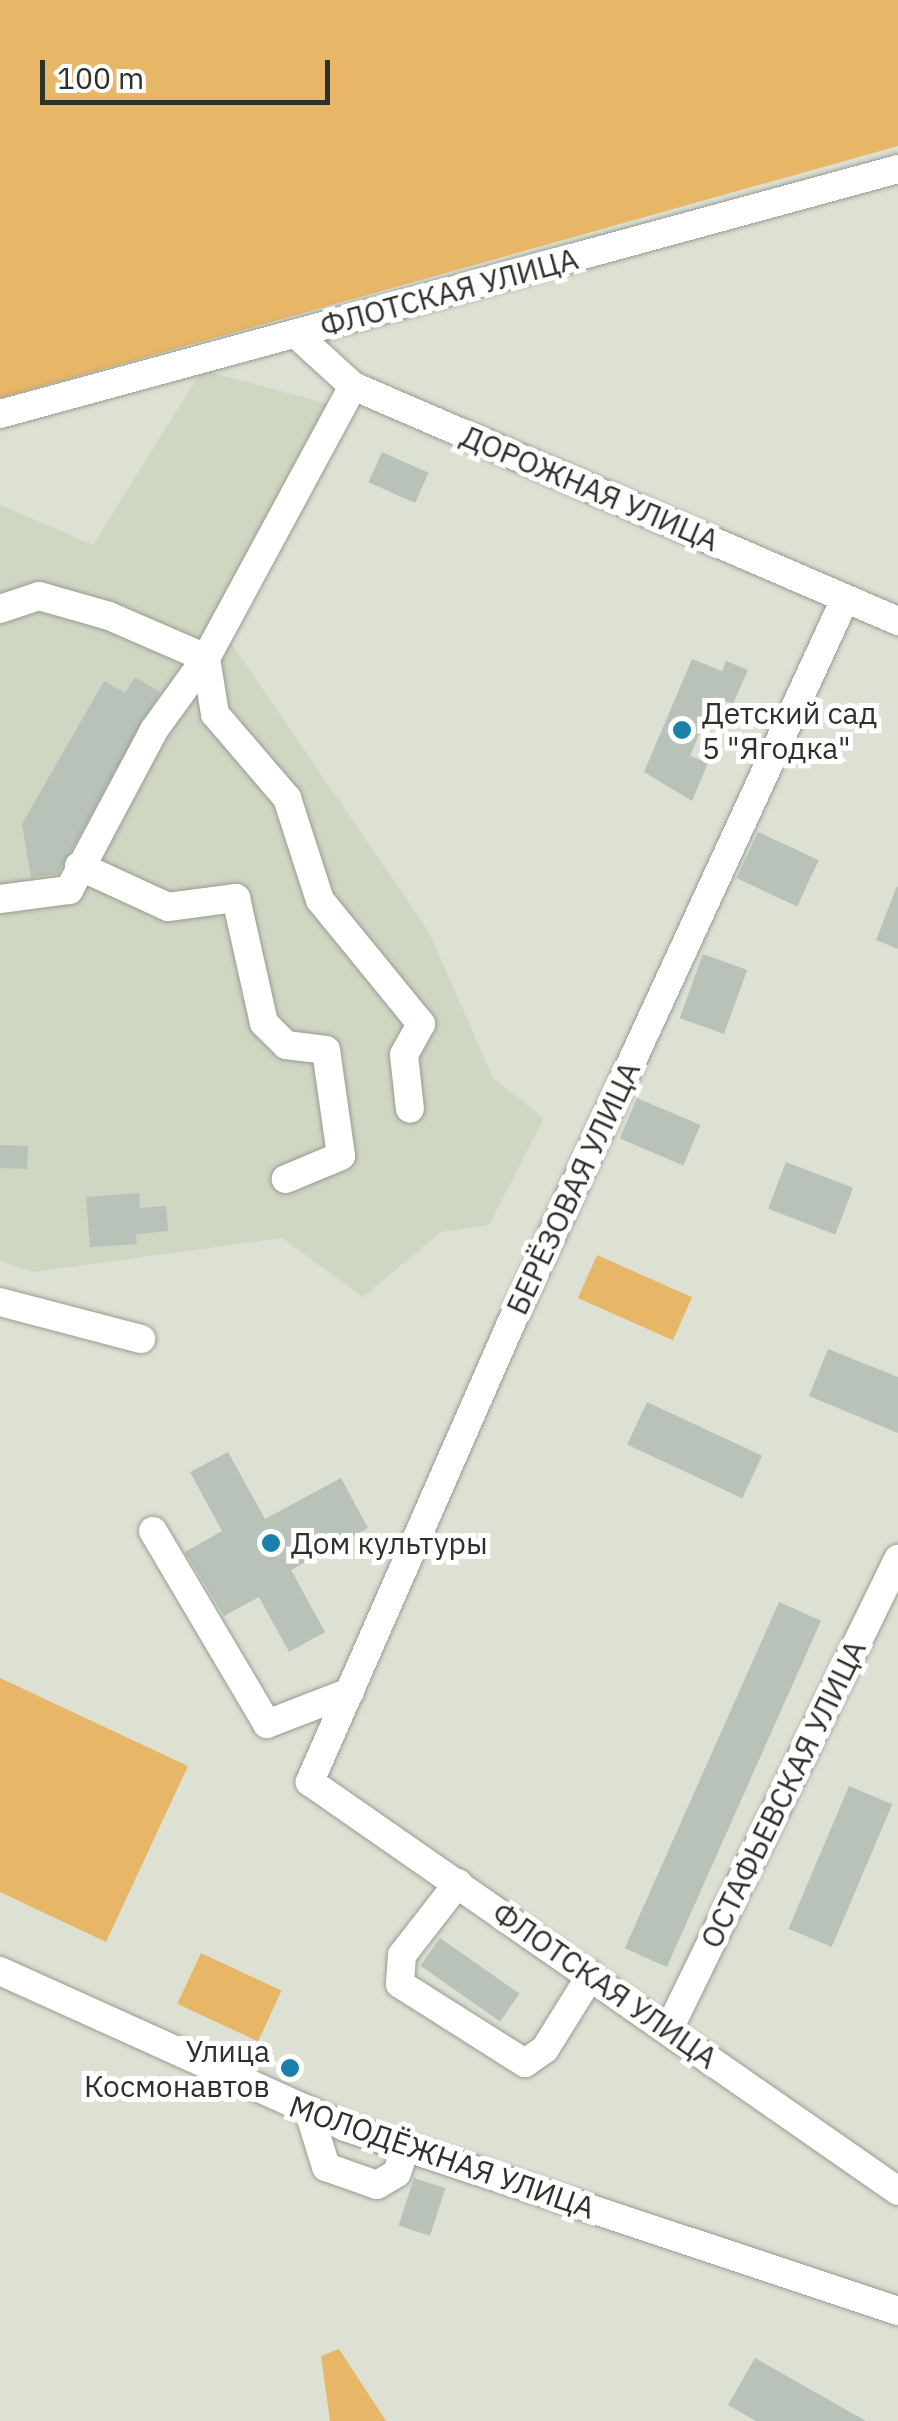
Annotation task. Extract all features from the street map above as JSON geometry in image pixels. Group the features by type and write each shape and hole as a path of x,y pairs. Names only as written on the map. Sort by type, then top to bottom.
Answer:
{"street":[{"name":"ФЛОТСКАЯ УЛИЦА","path":"0,414 898,170"},
{"name":"ДОРОЖНАЯ УЛИЦА","path":"296,334 353,386 898,621"},
{"path":"0,899 70,890 79,866 154,730 206,658 353,386"},
{"path":"0,609 39,596 110,616 206,658"},
{"name":"БЕРЁЗОВАЯ УЛИЦА","path":"310,1782 509,1328 845,599"},
{"path":"206,658 215,714 286,798 320,900 421,1024 404,1056 410,1110"},
{"path":"79,866 168,906 236,898 264,1023 286,1045 326,1050 341,1156 286,1179"},
{"path":"0,1302 141,1339"},
{"path":"153,1531 268,1724 350,1692"},
{"name":"ОСТАФЬЕВСКАЯ УЛИЦА","path":"669,2029 898,1558"},
{"name":"ФЛОТСКАЯ УЛИЦА","path":"310,1782 898,2191"},
{"path":"458,1883 402,1955 400,1984 525,2062 544,2049 591,1975"},
{"name":"МОЛОДЁЖНАЯ УЛИЦА","path":"0,1971 309,2112 405,2148 898,2311"},
{"path":"309,2112 326,2167 377,2185 397,2173 405,2148"}],"shaded area":[{"path":"0,0 898,0 898,146 0,398"},
{"path":"202,370 350,410 227,637 429,932 493,1078 544,1118 489,1225 441,1232 363,1297 282,1238 34,1272 0,1261 0,505 93,545"},
{"path":"597,1255 692,1297 673,1340 578,1298"},
{"path":"0,1678 188,1766 106,1942 0,1892"},
{"path":"201,1953 282,1991 258,2041 177,2004"},
{"path":"339,2349 386,2421 330,2421 321,2356"}],"building":[{"path":"382,452 429,473 415,503 369,482"},
{"name":"Детский сад 5 \"Ягодка\"","path":"692,659 722,671 726,661 748,670 733,704 715,697 690,756 708,763 692,801 644,772"},
{"path":"135,677 160,692 58,874 31,877 22,824 104,681 125,693"},
{"path":"758,832 819,860 797,907 736,878"},
{"path":"898,887 898,949 876,940"},
{"path":"703,954 747,970 724,1034 680,1018"},
{"path":"637,1098 701,1125 683,1165 620,1139"},
{"path":"0,1145 28,1146 27,1169 0,1168"},
{"path":"786,1162 853,1188 835,1234 768,1209"},
{"path":"139,1193 140,1208 166,1206 168,1231 136,1234 137,1244 90,1247 86,1197"},
{"path":"828,1349 898,1377 898,1433 809,1396"},
{"path":"647,1402 762,1456 742,1498 627,1445"},
{"name":"Дом культуры","path":"228,1452 265,1519 341,1478 368,1528 291,1570 325,1632 289,1652 259,1597 224,1616 185,1552 222,1531 190,1472"},
{"path":"779,1602 821,1621 667,1967 625,1948"},
{"path":"849,1786 892,1804 832,1947 788,1929"},
{"path":"440,1938 519,1994 500,2021 420,1966"},
{"path":"414,2178 445,2188 430,2236 399,2226"},
{"path":"755,2358 866,2421 756,2421 728,2405"}],"place":[{"name":"Детский сад 5 \"Ягодка\"","path":"682,730"},
{"name":"Дом культуры","path":"271,1543"},
{"name":"Улица Космонавтов","path":"290,2068"}]}
